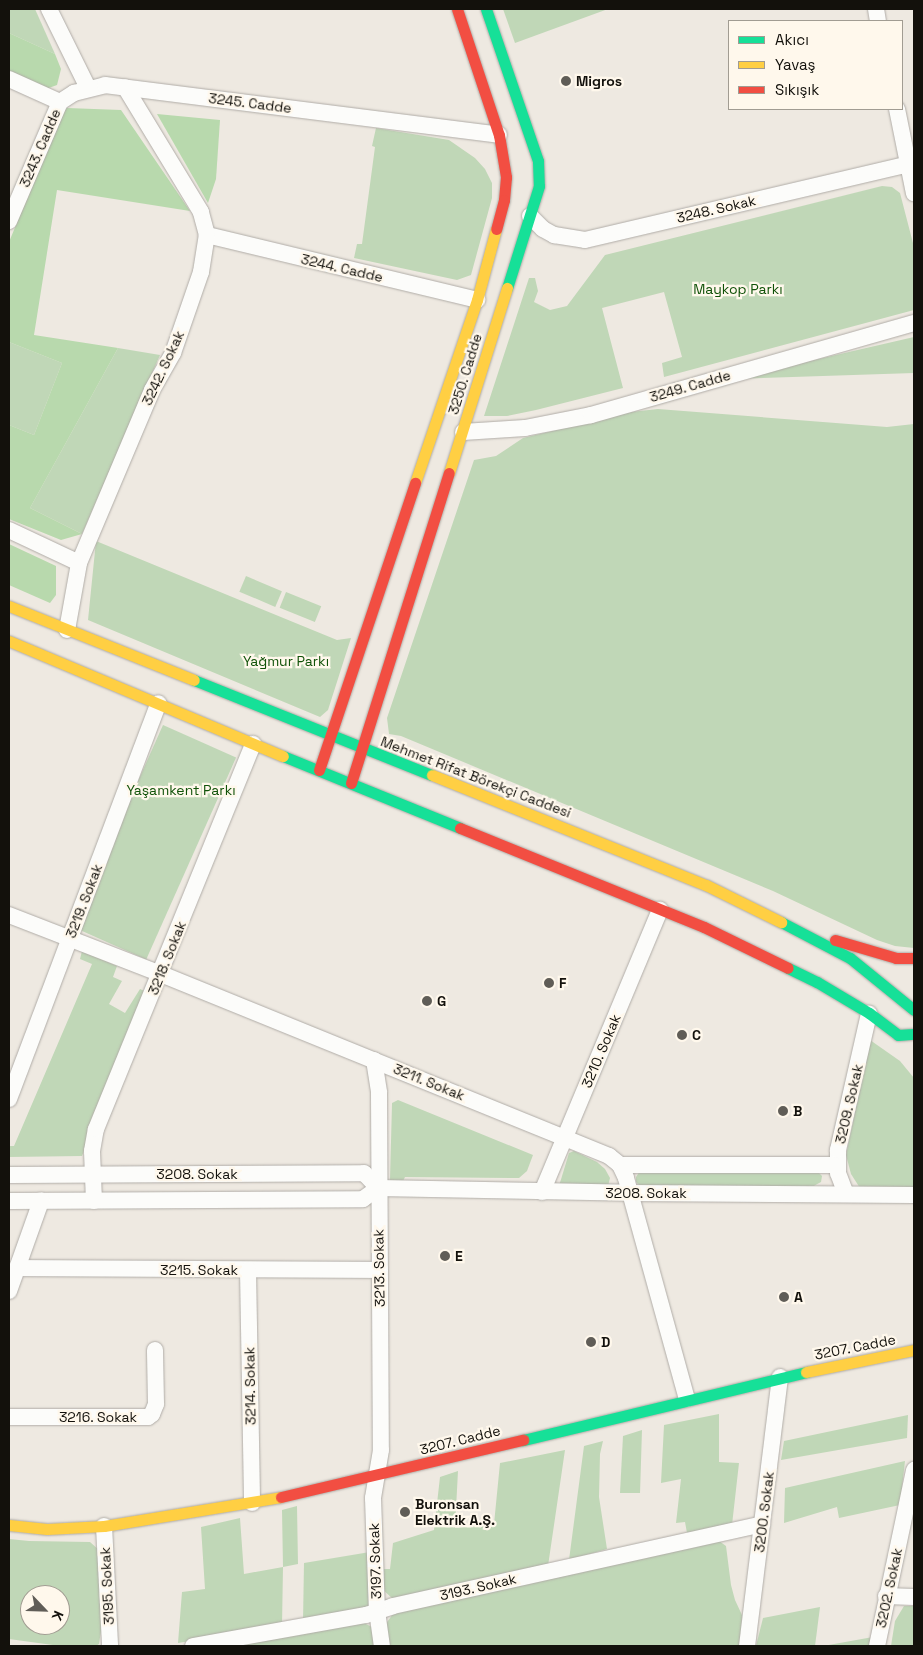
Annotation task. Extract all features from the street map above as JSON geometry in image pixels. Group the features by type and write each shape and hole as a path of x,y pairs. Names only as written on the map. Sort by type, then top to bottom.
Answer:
{"street":[{"path":"49,9 88,88"},
{"name":"3250. Cadde","path":"351,783 463,432 489,303 516,211 506,178 499,136 457,9"},
{"name":"3250. Cadde","path":"318,770 489,303 516,211 539,186 538,161 486,9"},
{"path":"9,79 60,102"},
{"name":"3245. Cadde","path":"60,102 74,93 105,85 499,136"},
{"name":"3242. Sokak","path":"67,630 79,563 152,390 173,353 201,272 207,235 201,212 124,87"},
{"name":"3243. Cadde","path":"9,221 60,102"},
{"path":"897,110 914,193"},
{"name":"3248. Sokak","path":"516,211 543,230 554,235 585,240 908,164"},
{"name":"3244. Cadde","path":"207,235 489,303"},
{"name":"3249. Cadde","path":"463,432 525,428 591,414 914,323"},
{"path":"9,530 79,563"},
{"name":"Mehmet Rifat Börekçi Caddesi","path":"9,606 330,736 647,860 772,917 850,958 914,1010"},
{"path":"9,640 253,744 660,910 773,959 817,982 869,1014 898,1035 912,1039"},
{"name":"3219. Sokak","path":"9,1099 159,703"},
{"name":"3218. Sokak","path":"94,1201 92,1151 96,1129 161,974 253,744"},
{"name":"3210. Sokak","path":"542,1192 660,910"},
{"name":"3211. Sokak","path":"9,915 565,1136 604,1153 620,1165"},
{"path":"772,917 852,946 896,958 914,958"},
{"name":"3209. Sokak","path":"846,1194 840,1181 837,1165 838,1150 869,1014"},
{"name":"3213. Sokak","path":"374,1060 379,1092 378,1188 381,1450 376,1476"},
{"path":"620,1165 630,1193 687,1399"},
{"name":"3208. Sokak","path":"620,1165 837,1165"},
{"name":"3208. Sokak","path":"9,1175 364,1173 378,1188"},
{"name":"3208. Sokak","path":"9,1201 363,1199 378,1188 542,1192 914,1195"},
{"path":"9,1291 42,1201"},
{"name":"3215. Sokak","path":"17,1268 380,1270"},
{"name":"3214. Sokak","path":"248,1270 252,1503"},
{"name":"3216. Sokak","path":"9,1417 148,1417 152,1414 156,1404 155,1350"},
{"name":"3207. Cadde","path":"9,1524 47,1529 104,1526 252,1503 320,1490 687,1399 914,1350"},
{"name":"3200. Sokak","path":"747,1646 780,1378"},
{"name":"3202. Sokak","path":"877,1646 914,1470"},
{"name":"3197. Sokak","path":"376,1476 373,1498 377,1611 382,1646"},
{"path":"911,1490 914,1516"},
{"name":"3193. Sokak","path":"192,1646 366,1615 403,1603 762,1524"},
{"name":"3195. Sokak","path":"104,1526 110,1646"},
{"path":"886,1596 914,1598"}],"green space":[{"path":"9,9 35,9 55,54 9,33"},
{"path":"503,9 608,9 515,43"},
{"path":"9,33 55,54 61,69 57,85 46,89 9,72"},
{"path":"67,108 121,110 190,211 57,190 34,335 118,348 30,508 82,534 61,540 9,519 9,425 34,435 62,363 9,342 9,242 62,114"},
{"path":"157,114 220,120 216,179 208,203"},
{"path":"376,128 449,140 475,158 485,169 492,183 492,198 471,275 457,280 354,258 357,244 362,244 375,147 372,146"},
{"name":"Maykop Parkı","path":"882,186 892,187 900,193 914,247 914,310 664,377 662,363 682,357 664,292 602,308 623,388 507,416 484,416 529,278 535,278 538,291 534,302 550,310 567,306 605,255"},
{"path":"914,337 914,373 732,379"},
{"path":"9,342 62,363 34,435 9,425"},
{"path":"118,348 160,355 82,534 30,508"},
{"path":"658,409 887,427 914,424 914,948 895,946 877,940 773,891 401,736 389,734 387,718 474,460 496,456 523,438 631,412"},
{"name":"Yağmur Parkı","path":"96,541 337,640 351,638 328,710 320,717 88,620"},
{"path":"9,544 56,566 56,595 50,603 9,585"},
{"path":"246,576 282,591 275,607 239,592"},
{"path":"286,592 321,606 315,622 280,608"},
{"name":"Yaşamkent Parkı","path":"163,725 236,758 146,959 73,927"},
{"path":"82,951 117,966 113,977 122,981 109,1004 125,1013 140,989 147,992 82,1156 9,1157 9,1146 14,1146 92,964 80,959"},
{"path":"870,1040 900,1061 914,1078 914,1187 860,1188 851,1174 846,1155"},
{"path":"398,1100 533,1155 527,1171 519,1178 405,1177 403,1181 390,1180 392,1103"},
{"path":"574,1151 597,1162 605,1169 610,1178 608,1186 559,1186 569,1153"},
{"path":"640,1171 818,1172 822,1176 821,1182 810,1188 640,1186 636,1182 636,1177"},
{"path":"719,1414 719,1462 739,1463 732,1525 687,1533 685,1522 676,1523 681,1479 661,1483 664,1425"},
{"path":"908,1415 907,1438 781,1460 784,1441"},
{"path":"642,1430 640,1493 620,1493 623,1436"},
{"path":"603,1441 600,1454 599,1497 607,1549 569,1560 584,1446"},
{"path":"565,1450 548,1566 393,1599 381,1588 382,1569 390,1569 393,1543 434,1530 440,1477 458,1471 455,1528 494,1524 500,1463"},
{"path":"905,1461 900,1505 839,1518 837,1507 784,1523 785,1488"},
{"path":"297,1506 298,1564 283,1567 282,1510"},
{"path":"240,1518 244,1574 283,1567 282,1626 178,1643 182,1592 205,1589 201,1527"},
{"path":"9,1539 90,1542 99,1550 101,1631 99,1644 96,1646 60,1646 9,1639"},
{"path":"719,1541 726,1546 731,1585 742,1615 741,1646 387,1646 385,1625 395,1611"},
{"path":"370,1552 369,1608 303,1622 304,1563"},
{"path":"904,1606 914,1606 914,1646 891,1646 895,1621"},
{"path":"820,1607 815,1646 756,1646 763,1618"},
{"path":"364,1623 372,1627 374,1646 234,1646"},
{"path":"873,1637 870,1646 823,1646"}],"traffic: fast":[{"path":"486,9 538,161 539,186 507,288"},
{"path":"194,680 432,775"},
{"path":"283,756 460,828"},
{"path":"781,922 850,958 914,1010"},
{"path":"788,968 817,982 869,1013 898,1035 914,1034"},
{"path":"523,1440 806,1372"}],"traffic: slow":[{"path":"415,483 477,300 496,229"},
{"path":"449,473 507,288"},
{"path":"9,606 194,680"},
{"path":"9,641 283,756"},
{"path":"432,775 706,885 781,922"},
{"path":"806,1372 914,1350"},
{"path":"9,1525 47,1529 104,1526 281,1497"}],"traffic: jam":[{"path":"457,9 499,135 506,177 504,200 496,229"},
{"path":"351,783 449,473"},
{"path":"319,770 415,483"},
{"path":"460,828 704,927 788,968"},
{"path":"835,940 896,958 914,958"},
{"path":"281,1497 523,1440"}],"place":[{"name":"Migros","path":"566,81"},
{"name":"F","path":"549,983"},
{"name":"G","path":"427,1001"},
{"name":"C","path":"682,1035"},
{"name":"B","path":"783,1111"},
{"name":"E","path":"445,1256"},
{"name":"A","path":"784,1297"},
{"name":"D","path":"591,1342"},
{"name":"Buronsan Elektrik A.Ş.","path":"405,1512"}]}
